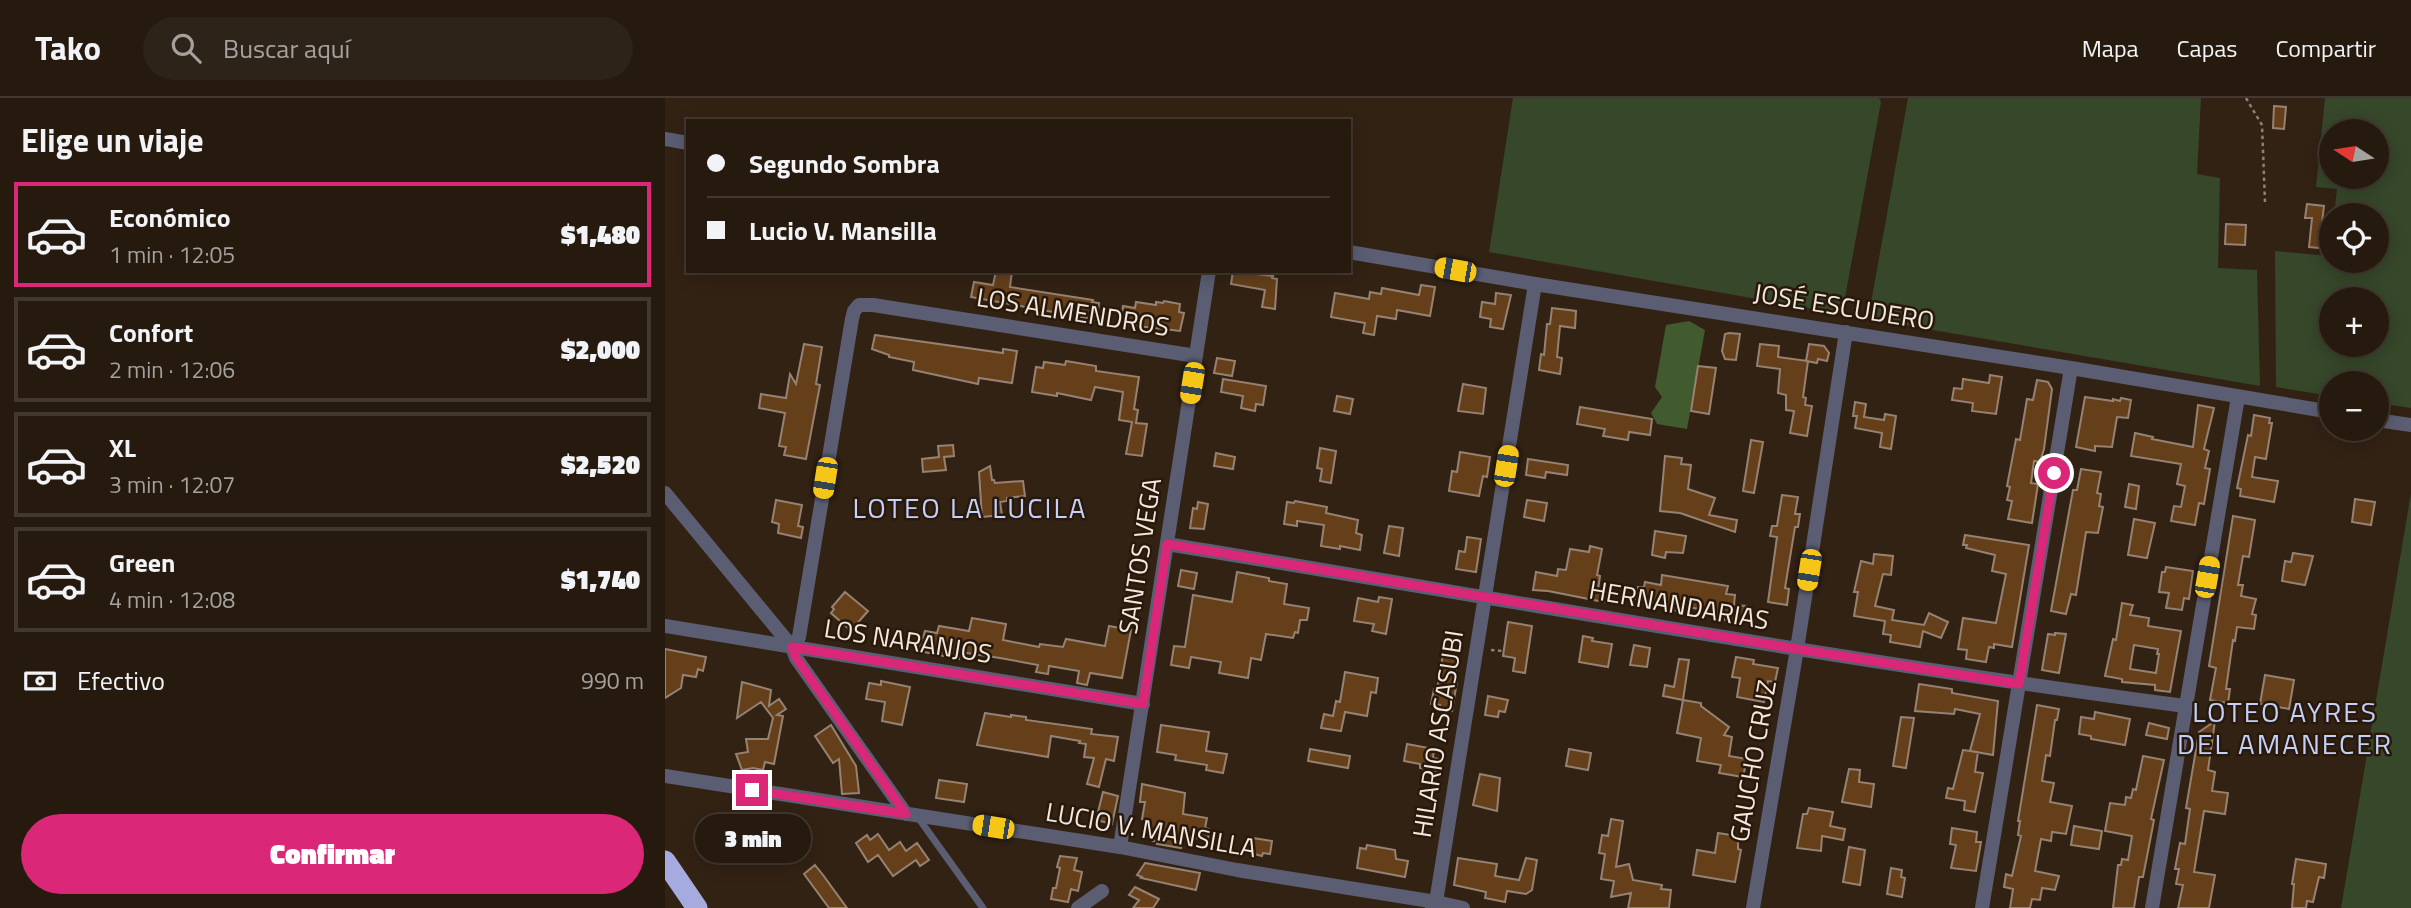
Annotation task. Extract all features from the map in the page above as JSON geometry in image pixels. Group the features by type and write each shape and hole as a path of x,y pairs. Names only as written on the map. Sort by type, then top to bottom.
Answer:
{"highway":[{"path":"665,861 697,908"}],"street":[{"path":"665,139 686,143"},
{"name":"JOSÉ ESCUDERO","path":"1351,252 2319,410"},
{"name":"SANTOS VEGA","path":"1120,847 1209,273"},
{"name":"HILARIO ASCASUBI","path":"1434,905 1535,284"},
{"name":"LOS ALMENDROS","path":"792,647 799,637 852,319 859,305 1196,356"},
{"name":"GAUCHO CRUZ","path":"1753,908 1797,649 1846,332"},
{"path":"1982,908 2071,368"},
{"path":"2152,908 2238,397"},
{"path":"2389,422 2411,425"},
{"path":"665,494 792,647 796,658 911,815"},
{"name":"HERNANDARIAS","path":"1167,544 1797,649 2019,684 2185,706"},
{"name":"LOS NARANJOS","path":"665,626 1143,704"},
{"name":"LUCIO V. MANSILLA","path":"665,776 1120,847 1462,908"},
{"path":"1078,908 1101,891"}],"lane":[{"path":"911,815 983,908"}],"path":[{"path":"2246,98 2262,125 2265,202"}],"green space":[{"path":"1513,98 1879,98 1881,102 1842,314 1489,252"},
{"path":"1908,98 2201,98 2197,174 2220,178 2218,268 2257,270 2260,386 1868,319"},
{"path":"2325,98 2411,98 2411,408 2389,405 2389,371 2319,371 2319,394 2276,387 2275,251 2319,255 2319,273 2389,273 2389,203 2335,203 2337,189 2389,189 2389,119 2323,119"},
{"path":"2319,157 2319,187 2316,187"},
{"path":"1689,321 1705,330 1687,429 1657,424 1651,413 1662,397 1655,387 1666,325"},
{"path":"2411,493 2411,908 2341,908"}],"building":[{"path":"2274,106 2286,107 2284,129 2273,128"},
{"path":"2307,204 2319,205 2319,248 2309,247 2312,218 2305,218"},
{"path":"2226,224 2246,225 2245,245 2225,244"},
{"path":"996,273 1012,273 1010,287 1093,300 1092,302 1099,303 1097,320 971,297 974,282 993,285"},
{"path":"1233,273 1273,276 1272,278 1277,279 1275,309 1262,307 1265,290 1231,284"},
{"path":"1421,285 1435,287 1430,316 1397,310 1396,319 1377,316 1374,335 1363,333 1365,323 1331,317 1335,293 1369,299 1370,292 1381,294 1382,288 1419,295"},
{"path":"1496,293 1511,295 1503,329 1490,327 1491,319 1480,317 1482,302 1495,304"},
{"path":"1136,302 1156,305 1156,302 1180,304 1179,312 1184,313 1180,331 1127,325 1128,320 1121,319 1123,306 1135,308"},
{"path":"1552,308 1576,311 1575,328 1560,326 1557,357 1562,358 1560,374 1539,370"},
{"path":"1725,334 1740,334 1736,360 1725,359 1722,351"},
{"path":"875,335 1003,353 1003,349 1017,351 1012,383 979,378 978,384 913,370 914,362 889,357 872,349"},
{"path":"804,344 822,347 816,384 820,385 806,459 784,455 786,447 779,446 785,413 759,408 761,394 786,398 790,374 796,384"},
{"path":"1760,344 1779,346 1778,357 1808,361 1803,397 1806,398 1805,405 1812,406 1807,436 1790,433 1794,411 1786,410 1786,395 1778,393 1780,369 1757,366"},
{"path":"1809,344 1824,346 1829,353 1827,361 1806,361"},
{"path":"1217,358 1235,361 1232,376 1214,373"},
{"path":"1066,361 1096,366 1096,371 1139,377 1134,409 1138,410 1136,423 1147,424 1142,456 1126,454 1132,422 1119,420 1123,392 1095,387 1091,400 1057,393 1057,396 1032,392 1036,367 1043,368 1044,362 1065,365"},
{"path":"1698,366 1716,368 1709,414 1691,411"},
{"path":"1990,375 2002,377 1996,414 1972,411 1973,403 1952,400 1954,388 1962,389 1963,379 1989,383"},
{"path":"1223,379 1266,386 1263,405 1256,404 1255,411 1241,408 1243,396 1221,392"},
{"path":"2037,380 2048,382 2052,389 2044,449 2040,462 2034,461 2031,483 2038,484 2032,523 2008,519 2012,501 2007,500 2010,487 2007,486 2016,439 2020,440 2027,399 2033,400"},
{"path":"1463,384 1486,388 1483,414 1458,411"},
{"path":"1337,396 1353,399 1350,414 1334,411"},
{"path":"2085,397 2113,401 2120,401 2121,398 2131,400 2128,418 2117,417 2112,447 2095,446 2095,451 2076,447"},
{"path":"1855,402 1866,404 1864,417 1884,420 1885,414 1896,416 1891,449 1880,447 1882,433 1855,428"},
{"path":"2198,405 2214,408 2204,449 2209,451 2205,468 2210,469 2204,504 2199,503 2195,525 2171,521 2174,506 2181,507 2185,486 2177,484 2181,464 2131,456 2135,433 2193,447"},
{"path":"1580,407 1652,419 1650,435 1629,432 1628,440 1603,436 1605,429 1577,424"},
{"path":"2254,415 2270,418 2269,423 2272,423 2266,459 2255,457 2252,477 2278,481 2274,502 2240,496 2241,489 2237,488"},
{"path":"1751,440 1763,442 1754,493 1743,491"},
{"path":"953,445 954,456 944,457 946,470 923,472 922,459 939,457 938,446"},
{"path":"1320,448 1336,451 1331,483 1320,481 1322,469 1317,468"},
{"path":"1460,452 1490,457 1487,477 1483,476 1479,496 1449,491 1452,471 1457,472"},
{"path":"1216,453 1235,457 1233,469 1214,466"},
{"path":"1665,456 1682,458 1681,464 1691,465 1688,489 1715,498 1709,515 1737,520 1735,532 1680,513 1660,511"},
{"path":"1528,459 1568,465 1567,475 1546,472 1545,478 1526,475"},
{"path":"990,466 995,483 1023,481 1025,496 1007,498 1007,501 1000,502 1002,515 982,517 979,472"},
{"path":"2081,469 2101,472 2097,493 2101,494 2099,506 2103,507 2098,533 2086,532 2076,595 2071,594 2066,614 2051,611 2073,490 2077,490"},
{"path":"2129,484 2139,486 2136,509 2125,507"},
{"path":"1782,495 1798,497 1795,514 1800,514 1798,527 1795,527 1785,588 1789,589 1787,605 1768,602 1777,537 1770,536 1772,526 1777,526"},
{"path":"2355,499 2375,502 2371,525 2352,522"},
{"path":"776,500 802,505 798,526 803,527 801,538 778,533 779,524 772,522"},
{"path":"1527,500 1547,503 1544,521 1524,517"},
{"path":"1198,502 1208,504 1204,529 1190,528 1193,508 1197,509"},
{"path":"1287,502 1327,507 1326,513 1358,520 1356,533 1362,535 1360,550 1321,546 1324,525 1297,521 1297,526 1284,524"},
{"path":"2233,516 2255,520 2249,557 2243,556 2238,585 2243,585 2241,596 2256,599 2252,614 2256,615 2254,629 2237,627 2226,689 2230,689 2228,703 2210,700 2216,668 2209,666"},
{"path":"2134,519 2155,523 2147,558 2128,555"},
{"path":"1389,526 1403,528 1399,556 1384,553"},
{"path":"1655,531 1686,536 1683,553 1666,552 1665,558 1652,555"},
{"path":"1965,535 2029,545 2012,647 1994,644 1994,648 1989,647 1986,662 1966,659 1967,650 1958,649 1963,618 1996,623 2006,574 1992,571 1995,555 1966,548 1967,545 1963,545"},
{"path":"1467,537 1481,539 1476,572 1456,569 1459,551 1465,552"},
{"path":"1590,546 1602,549 1597,575 1600,576 1598,590 1606,592 1604,602 1533,590 1536,572 1557,576 1558,569 1566,570 1570,549 1589,552"},
{"path":"2293,553 2313,556 2305,585 2282,581 2285,561 2291,562"},
{"path":"1874,554 1893,556 1891,575 1883,574 1875,606 1894,610 1892,620 1924,625 1929,613 1948,622 1941,638 1923,631 1920,647 1890,642 1891,635 1883,634 1885,621 1854,616 1858,592 1854,592 1861,561 1873,564"},
{"path":"2166,567 2193,571 2189,599 2184,598 2182,610 2166,608 2169,593 2159,592 2162,572 2165,572"},
{"path":"1181,570 1197,573 1194,589 1178,586"},
{"path":"1237,572 1287,584 1284,604 1309,608 1307,620 1300,620 1298,633 1295,632 1293,638 1266,634 1261,660 1251,658 1248,678 1219,673 1221,662 1191,657 1189,668 1171,665 1174,646 1185,647 1193,595 1232,602"},
{"path":"1662,575 1728,586 1726,594 1735,595 1734,605 1746,606 1743,623 1725,620 1725,614 1688,607 1687,612 1670,610 1671,605 1636,599 1638,587 1644,587 1645,582 1661,585"},
{"path":"845,592 868,611 849,629 831,613 834,609 832,607"},
{"path":"1379,597 1392,599 1386,634 1372,631 1374,624 1354,621 1358,598 1378,602"},
{"path":"2122,603 2133,605 2130,615 2149,618 2148,626 2181,631 2170,692 2155,690 2155,685 2122,682 2122,679 2105,676 2113,639 2116,640","holes":["2134,645 2158,649 2156,673 2130,669"]},
{"path":"972,618 1006,624 1003,640 1039,647 1040,644 1063,647 1066,639 1105,646 1109,626 1131,630 1122,678 1090,673 1087,685 1077,683 1079,671 1049,666 1048,674 1036,672 1038,665 1000,658 960,652 959,659 919,651 925,631 937,633 939,626 969,631"},
{"path":"1508,622 1532,626 1525,673 1513,671 1515,658 1503,656"},
{"path":"2048,634 2066,634 2059,673 2042,670"},
{"path":"1583,636 1593,638 1592,641 1612,644 1608,667 1579,662"},
{"path":"1634,645 1650,648 1647,667 1630,665"},
{"path":"665,649 706,657 703,671 698,669 696,677 683,675 681,688 665,698"},
{"path":"1443,654 1458,657 1452,711 1431,704 1434,689 1437,690"},
{"path":"1736,657 1754,660 1753,664 1778,668 1775,682 1768,681 1764,702 1737,697 1740,678 1732,677"},
{"path":"1679,659 1689,660 1683,700 1663,696 1665,685 1674,687"},
{"path":"1345,672 1378,678 1376,693 1371,692 1367,716 1345,712 1341,731 1321,728 1324,714 1333,716 1336,701 1340,702"},
{"path":"2265,675 2294,680 2289,709 2260,704"},
{"path":"881,681 910,687 902,725 882,721 885,702 866,699 869,683 881,685"},
{"path":"742,682 771,690 769,706 779,699 786,709 777,715 783,716 774,764 765,762 763,770 742,770 736,754 748,752 746,739 768,739 773,718 761,702 737,718"},
{"path":"1919,684 1998,701 1993,755 1970,751 1980,714 1955,709 1954,714 1915,711"},
{"path":"1488,696 1508,700 1505,712 1499,711 1498,717 1485,715"},
{"path":"1683,700 1701,703 1701,706 1729,727 1724,735 1732,737 1729,756 1747,759 1743,777 1719,773 1721,765 1697,761 1701,738 1677,733"},
{"path":"2037,705 2059,709 2042,781 2054,783 2050,802 2072,806 2066,834 2052,832 2051,841 2041,839 2035,871 2059,876 2055,890 2042,888 2040,900 2032,899 2030,908 2010,908 2013,889 2004,887 2006,874 2012,876 2021,836 2018,835 2018,821"},
{"path":"2095,712 2130,719 2125,745 2079,734 2081,717 2094,719"},
{"path":"985,713 1026,717 1026,720 1092,729 1091,734 1118,737 1114,761 1106,759 1099,787 1087,784 1094,758 1084,757 1086,744 1079,743 1080,741 1051,736 1048,757 977,745"},
{"path":"1901,717 1914,718 1906,768 1893,766"},
{"path":"2215,721 2208,770 2215,772 2212,791 2228,793 2225,814 2204,811 2194,872 2215,875 2209,908 2178,908 2183,885 2176,884 2179,869 2175,869 2180,843 2185,844 2190,809 2186,808 2199,732"},
{"path":"2149,723 2169,728 2167,739 2146,735"},
{"path":"831,725 856,766 859,793 842,794 839,759 833,763 815,736"},
{"path":"1161,725 1209,732 1206,751 1227,754 1223,773 1206,770 1207,765 1175,760 1176,755 1157,752"},
{"path":"1407,744 1434,749 1433,758 1439,759 1437,771 1404,761"},
{"path":"1310,749 1350,756 1348,768 1308,761"},
{"path":"1569,749 1591,753 1588,770 1566,766"},
{"path":"1963,750 1978,752 1975,772 1983,773 1975,812 1964,810 1965,801 1946,798 1948,788 1953,789"},
{"path":"2143,756 2164,760 2151,819 2154,820 2143,877 2139,877 2134,908 2113,908 2118,865 2121,865 2122,859 2128,860 2132,836 2105,831 2110,803 2125,805 2126,797 2131,798 2133,789 2136,790"},
{"path":"1849,769 1860,770 1859,782 1874,784 1871,807 1842,802"},
{"path":"1480,774 1500,778 1497,811 1473,805"},
{"path":"939,780 967,784 964,802 936,798"},
{"path":"1142,784 1185,793 1183,814 1207,818 1205,828 1209,829 1208,840 1183,836 1181,848 1157,844 1158,841 1153,841 1154,838 1144,836 1147,820 1142,819 1145,802 1140,802"},
{"path":"1103,792 1118,796 1112,824 1096,820"},
{"path":"1809,808 1833,812 1830,826 1845,829 1843,840 1822,836 1821,851 1797,848 1803,814 1807,814"},
{"path":"1611,819 1623,821 1616,867 1629,864 1633,880 1662,885 1661,889 1671,890 1669,908 1628,908 1631,893 1611,897 1614,881 1601,879 1605,854 1599,853 1602,835 1608,836"},
{"path":"2074,826 2102,831 2099,849 2071,845"},
{"path":"1952,828 1977,832 1976,842 1981,842 1976,871 1951,868 1956,845 1950,844"},
{"path":"1718,833 1738,836 1738,849 1741,850 1735,882 1693,875 1697,850 1715,853"},
{"path":"878,834 889,850 900,842 906,851 917,843 929,860 920,866 916,860 893,876 878,855 868,862 856,843 867,835 870,840"},
{"path":"1253,838 1272,841 1270,854 1263,853 1262,856 1250,853"},
{"path":"1367,845 1395,850 1396,859 1408,861 1405,877 1357,868 1360,848 1366,849"},
{"path":"1849,847 1865,850 1860,885 1843,882"},
{"path":"1060,856 1077,858 1074,870 1082,872 1078,891 1071,889 1068,902 1051,899 1053,888 1056,888"},
{"path":"1458,858 1497,864 1495,876 1519,880 1526,858 1537,860 1532,890 1526,894 1507,891 1505,902 1485,898 1486,892 1454,885"},
{"path":"2296,859 2326,864 2324,878 2319,877 2313,902 2307,901 2306,908 2292,908"},
{"path":"1145,863 1200,873 1196,890 1141,878 1137,875"},
{"path":"815,865 847,908 829,908 804,874"},
{"path":"1891,868 1902,870 1901,877 1905,878 1902,897 1887,894"},
{"path":"1135,887 1159,899 1153,908 1133,908 1139,900 1129,895"}],"district":[{"name":"LOTEO LA LUCILA","path":"970,508"},
{"name":"LOTEO AYRES DEL AMANECER","path":"2285,728"}],"route":[{"path":"752,790 906,814 796,658 792,647 1143,704 1167,544 2019,684 2054,473"}]}
